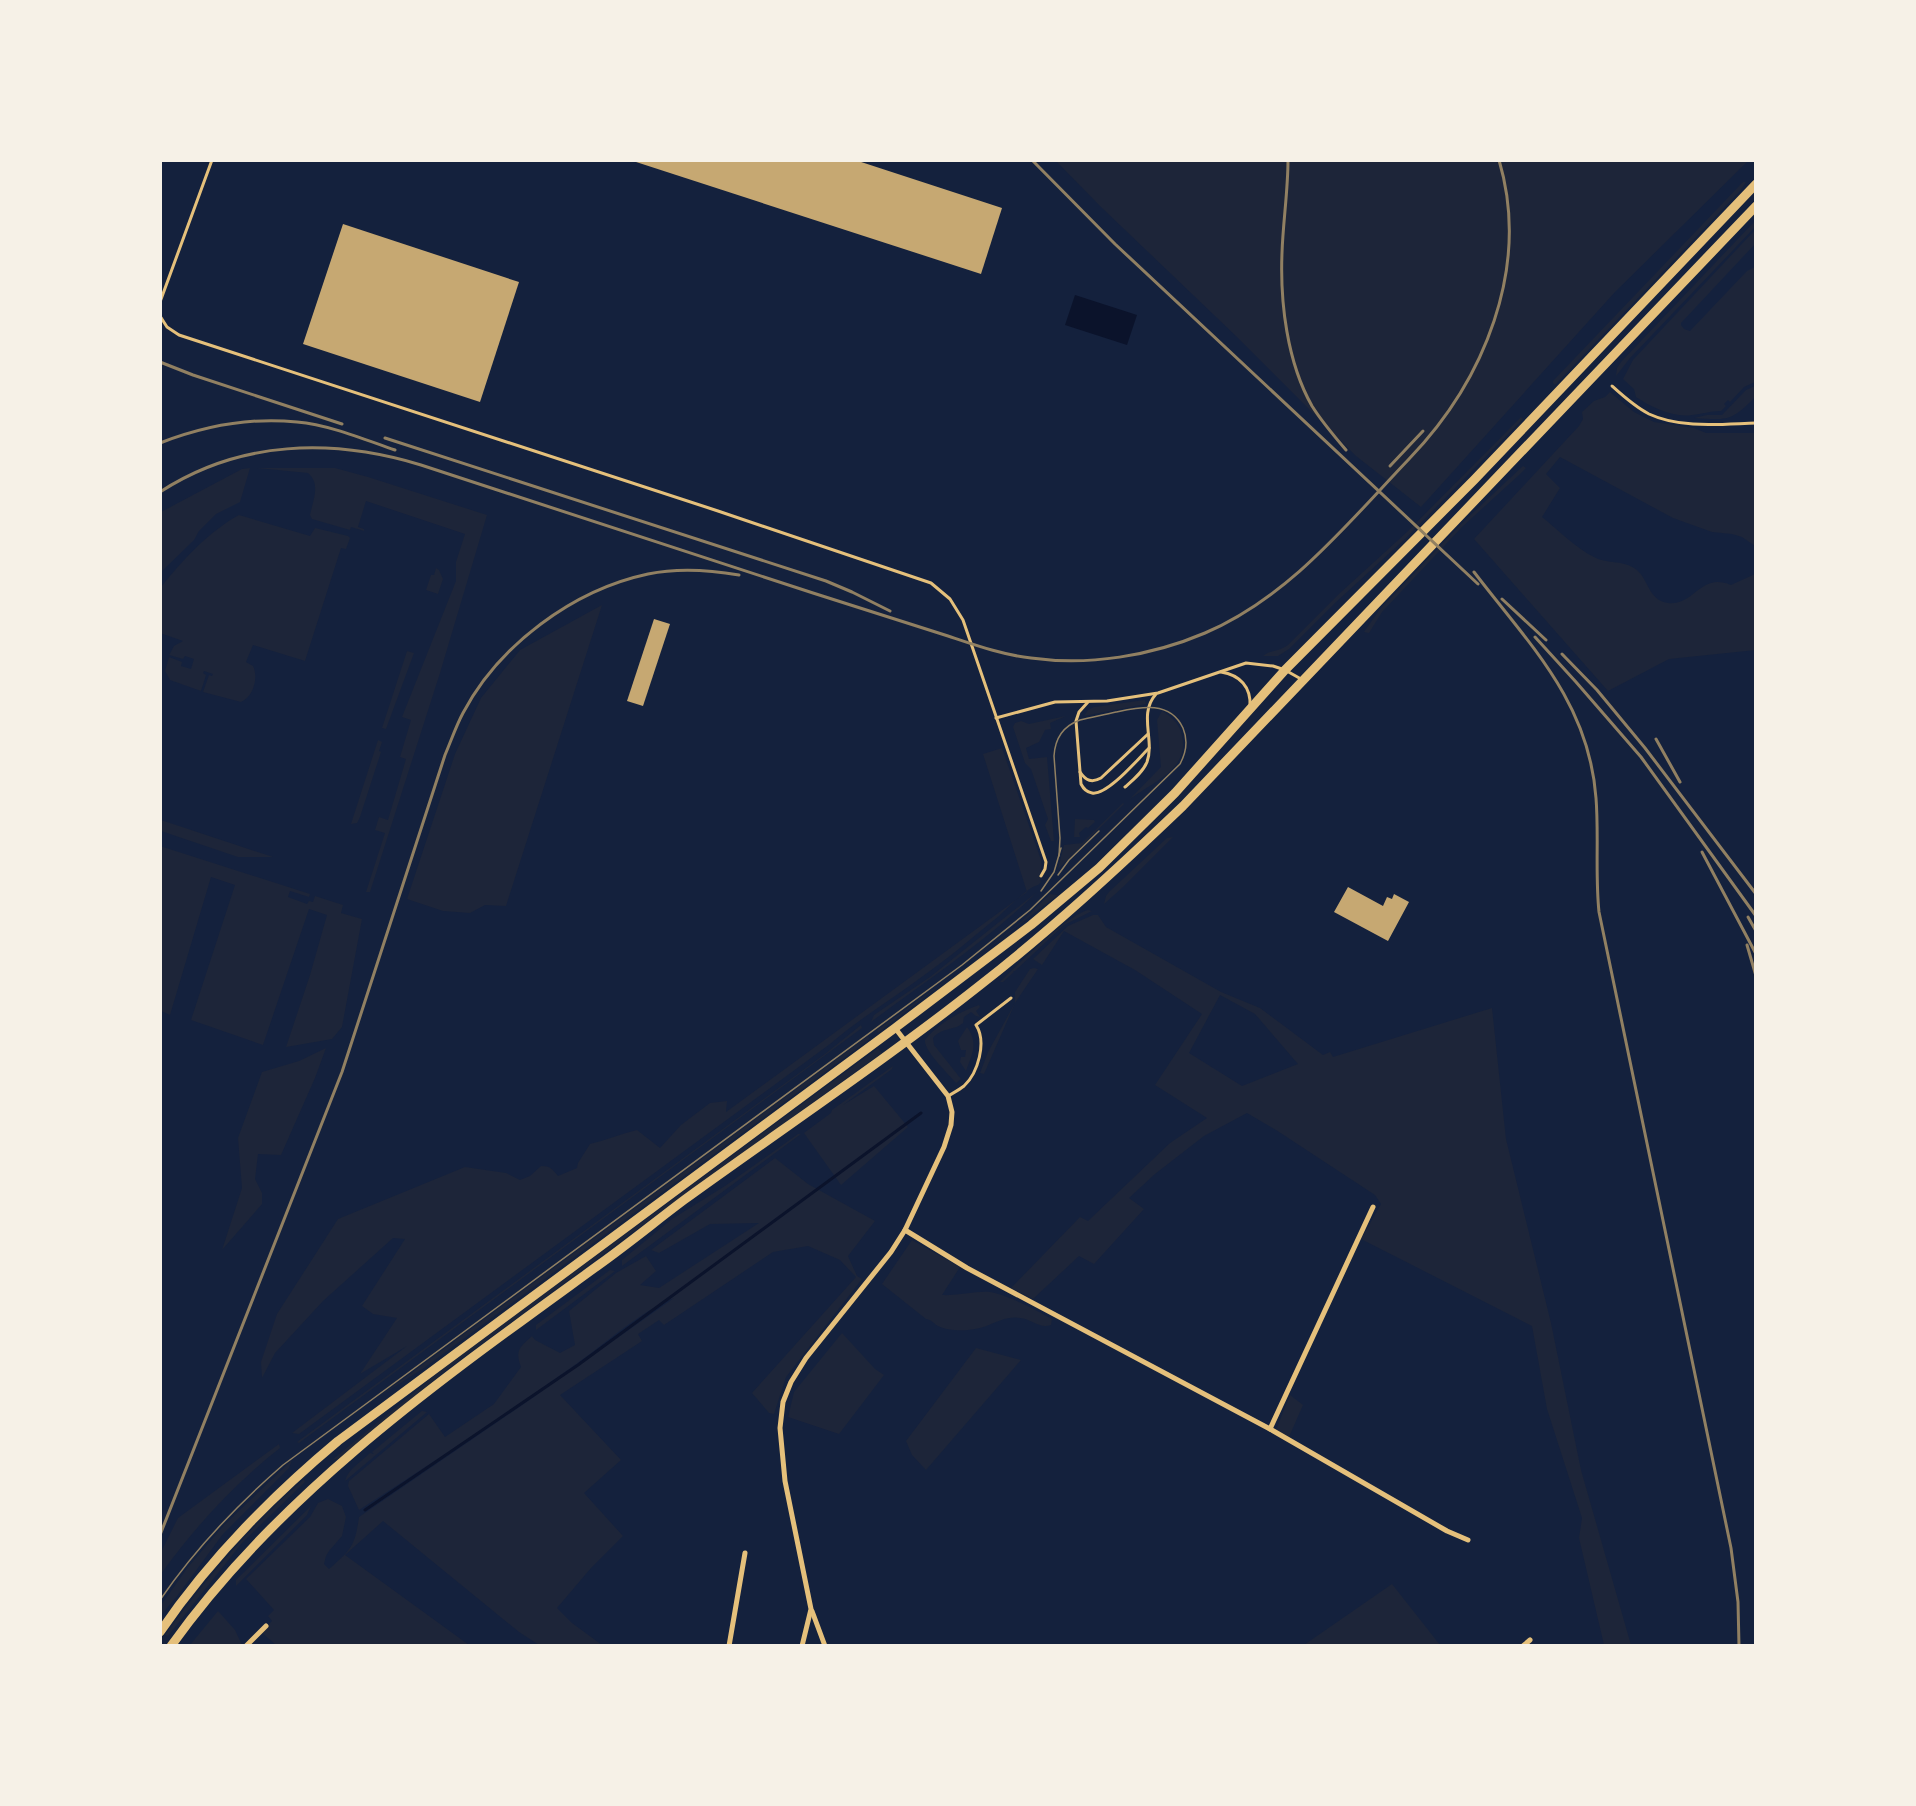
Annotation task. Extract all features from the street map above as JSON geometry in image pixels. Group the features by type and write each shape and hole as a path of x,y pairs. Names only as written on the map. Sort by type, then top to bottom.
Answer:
{"main road":[{"path":"160,1632 192,1588 237,1535 282,1490 338,1441 895,1028 1037,920 1099,868 1175,793 1285,670 1533,418 1755,184"},
{"path":"171,1646 207,1597 266,1534 326,1477 415,1401 683,1201 905,1042 1024,950 1106,880 1183,806 1755,206"}],"street":[{"path":"825,1646 811,1609 785,1481 780,1428 783,1402 791,1382 806,1358 891,1252 905,1230 949,1134 952,1118 948,1096 895,1028"},
{"path":"1270,1429 1373,1207"},
{"path":"905,1230 967,1268 1270,1429 1447,1531 1468,1540"},
{"path":"729,1646 744,1552"},
{"path":"802,1646 811,1609"},
{"path":"246,1646 266,1626"},
{"path":"1523,1646 1530,1640"}],"lane":[{"path":"160,302 212,160"},
{"path":"160,316 167,327 178,335 931,583 945,594 963,620 1046,862 1041,876"},
{"path":"1612,386 1633,404 1659,418 1694,423 1755,423"},
{"path":"996,718 1046,703 1129,698 1158,693 1197,681 1233,666 1251,663 1285,670 1303,680"},
{"path":"1220,671 1237,676 1245,684 1250,698 1247,712"},
{"path":"1125,787 1144,768 1148,757 1148,712 1152,699 1158,693"},
{"path":"1089,701 1082,707 1077,717 1083,788 1091,793 1099,793 1107,789 1149,748"},
{"path":"1080,771 1088,780 1095,781 1101,778 1148,734"},
{"path":"948,1096 968,1082 981,1052 982,1039 976,1025 1011,998"}],"shaded area":[{"path":"1056,161 1748,161 1615,292 1421,507 1356,456"},
{"path":"1743,182 1746,182 1740,191 1555,385 1553,381"},
{"path":"1755,221 1755,227 1630,358 1616,376 1621,362"},
{"path":"1755,230 1755,244 1681,325 1690,331 1747,271 1755,267 1755,382 1744,387 1730,402 1728,400 1721,411 1696,415 1670,413 1655,408 1636,397 1634,389 1623,379 1633,360"},
{"path":"1075,295 1137,315 1127,345 1065,325"},
{"path":"1755,386 1755,397 1734,415 1721,419 1694,418 1722,415 1746,390"},
{"path":"1610,392 1634,412 1654,422 1694,428 1706,433 1755,433 1755,546 1742,537 1712,532 1673,518 1560,457 1546,474 1560,488 1542,517 1588,553 1604,561 1634,568 1643,577 1656,598 1668,603 1685,600 1712,583 1720,582 1731,585 1755,574 1756,650 1669,659 1608,691 1474,539 1579,426 1583,419 1582,412 1594,401 1605,397"},
{"path":"1521,417 1523,419 1406,538 1289,649 1278,656 1263,656 1288,645 1340,593 1407,532"},
{"path":"1523,466 1526,468 1462,527 1382,612 1369,633 1364,632 1380,609 1460,525"},
{"path":"250,468 240,502 216,514 199,531 194,540 161,572 161,512 242,469"},
{"path":"257,468 335,468 487,515 440,673 370,892 366,892 385,833 375,830 379,817 388,820 406,759 400,757 411,720 402,717 456,581 456,562 465,534 366,501 358,527 364,531 351,527 350,530 312,519 310,515 315,487 308,473"},
{"path":"239,515 310,536 315,528 350,538 346,549 341,548 305,661 253,645 246,662 253,666 255,671 254,687 249,696 241,702 203,692 209,675 213,674 204,671 206,675 201,691 170,680 165,671 169,657 182,662 181,666 191,669 194,659 169,655 174,646 183,641 160,633 161,587 206,538"},
{"path":"436,568 443,579 438,594 426,590"},
{"path":"602,605 506,906 485,905 470,913 443,911 407,899 455,754 481,698 520,650"},
{"path":"407,651 414,653 386,729 382,728"},
{"path":"1145,700 1146,704 1084,716 1094,707"},
{"path":"1162,711 1175,721 1181,732 1183,748 1180,758 1166,774 1129,800 1161,767 1157,720"},
{"path":"1066,716 1050,723 1051,729 1045,730 1039,742 1026,748 1029,759 1047,757 1054,841 1051,841 1045,825 1048,819 1031,769 1025,763 1013,727 1015,723 1021,721 1029,724"},
{"path":"378,740 382,742 379,751 381,752 360,817 357,823 351,824"},
{"path":"1002,748 1041,860 1041,882 1027,891 983,754"},
{"path":"1123,803 1058,869 1064,845 1082,843"},
{"path":"1075,819 1094,820 1095,822 1079,833 1080,837 1074,837"},
{"path":"161,820 273,857 238,857 161,831"},
{"path":"1173,837 1104,904 1109,892 1167,838"},
{"path":"160,846 310,894 309,897 290,891 288,897 307,904 309,901 313,902 315,896 343,905 341,913 362,919 342,1027 332,1039 286,1047 327,915 309,909 263,1045 191,1020 235,885 211,877 170,1015 161,1011"},
{"path":"1037,892 977,944 871,1022 874,1015 930,977"},
{"path":"1050,894 1058,895 969,964 1022,921"},
{"path":"1017,899 933,969 852,1026 299,1434 292,1433 407,1346 360,1374 397,1318 373,1314 362,1306 405,1239 393,1238 323,1301 275,1353 262,1378 261,1362 277,1314 338,1219 465,1167 506,1173 520,1180 544,1166 551,1168 558,1176 577,1168 590,1144 637,1130 660,1148 681,1125 710,1103 727,1101 726,1112"},
{"path":"1088,910 1092,911 1064,925 1003,982 1000,982 1055,931 1079,914"},
{"path":"1098,915 1106,927 1221,992 1260,1008 1323,1055 1330,1052 1333,1057 1492,1008 1506,1139 1551,1323 1581,1470 1631,1645 1604,1645 1579,1538 1582,1518 1547,1409 1532,1326 1361,1239 1381,1204 1375,1195 1247,1113 1204,1136 1155,1174 1129,1198 1144,1209 1094,1264 1079,1256 1033,1299 1011,1288 1080,1217 1088,1221 1170,1143 1207,1118 1155,1085 1202,1014 1135,970 1064,931 1042,965 1033,959 1068,926","holes":["1220,995 1255,1014 1298,1064 1242,1086 1189,1053"]},
{"path":"1030,969 1038,969 1015,1003 1015,992"},
{"path":"959,971 878,1033 877,1030"},
{"path":"1015,1003 984,1074 980,1073 988,1052"},
{"path":"979,1005 976,1011 980,1017 971,1012 964,1017 963,1023 940,1032 933,1038 934,1045 961,1079 956,1083 932,1056 925,1040 950,1019"},
{"path":"861,1025 862,1028 299,1443 297,1442 825,1054"},
{"path":"967,1027 974,1044 966,1071 960,1062 961,1057 965,1057 966,1050 961,1050 958,1041"},
{"path":"868,1036 870,1039 424,1368 380,1396"},
{"path":"326,1048 281,1155 258,1154 255,1179 262,1193 262,1204 222,1250 242,1188 238,1138 262,1072 299,1061"},
{"path":"878,1048 882,1053 674,1202 449,1368 340,1458 332,1460 440,1371"},
{"path":"893,1066 843,1105 874,1086 908,1127 841,1185 804,1133"},
{"path":"801,1134 622,1266 622,1260 672,1219 725,1186"},
{"path":"775,1158 808,1184 875,1221 848,1256 857,1276 862,1279 786,1377 774,1414 769,1413 752,1393 856,1277 840,1260 808,1246 773,1252 664,1325 659,1320 638,1334 642,1341 560,1395 621,1460 584,1493 623,1536 591,1568 557,1608 572,1623 602,1645 539,1645 519,1632 383,1521 345,1555 469,1645 276,1645 261,1632 272,1621 268,1616 274,1610 246,1579 310,1517 318,1503 328,1499 342,1506 346,1517 342,1536 326,1556 324,1564 329,1569 351,1547 359,1517 674,1298 635,1320 519,1404 359,1510 348,1486 349,1481 429,1414 445,1437 494,1404 521,1367 518,1357 519,1350 532,1336 535,1340 560,1353 575,1345 569,1311 616,1273 646,1256 656,1271 640,1285 659,1288 759,1223 710,1224 659,1253 651,1250"},
{"path":"912,1240 960,1267 942,1295 997,1293 1052,1319 1051,1325 1043,1326 1014,1318 981,1328 956,1330 942,1328 926,1319 882,1284"},
{"path":"610,1270 615,1271 536,1330 536,1325"},
{"path":"842,1333 875,1369 884,1375 839,1434 788,1417 794,1392"},
{"path":"976,1348 1021,1360 926,1470 912,1455 906,1441"},
{"path":"1290,1395 1303,1405 1289,1437 1276,1430"},
{"path":"422,1411 427,1412 345,1481 355,1466 370,1453 374,1454 372,1452"},
{"path":"279,1444 280,1448 216,1507 161,1574 161,1552 178,1518"},
{"path":"292,1460 289,1468 223,1534 161,1615 161,1605 188,1567 224,1525"},
{"path":"304,1479 305,1482 242,1543 168,1636 165,1635 230,1553"},
{"path":"311,1506 307,1515 236,1586 236,1580"},
{"path":"1392,1584 1440,1645 1304,1645"},
{"path":"218,1611 235,1630 242,1645 190,1645"}],"building":[{"path":"855,160 1002,208 981,274 633,161"},
{"path":"343,224 519,282 480,402 303,344"},
{"path":"654,619 670,624 643,706 627,701"},
{"path":"1348,887 1383,906 1387,897 1392,899 1394,894 1409,902 1388,941 1334,912"}],"waterway":[{"path":"365,1510 578,1365 921,1113"}],"tram line":[{"path":"160,1600 217,1528 283,1465 962,965 1030,910 1180,764 1186,742 1183,728 1170,713 1162,709 1144,707 1125,710 1080,720 1061,734 1054,756 1060,838 1059,856"},
{"path":"1058,875 1069,860 1099,831"},
{"path":"1041,891 1054,872 1061,848"}],"railway":[{"path":"1032,160 1115,244 1478,584"},
{"path":"1288,160 1282,272 1287,331 1303,389 1312,406 1346,450"},
{"path":"160,492 191,475 222,462 254,453 320,448 388,456 1000,652 1021,657 1075,661 1120,657 1163,648 1205,633 1235,618 1264,600 1290,579 1339,533 1409,459 1436,428 1459,395 1479,359 1494,321 1504,282 1509,241 1507,201 1499,160"},
{"path":"160,362 342,424"},
{"path":"160,443 227,424 279,421 322,426 395,450"},
{"path":"1390,466 1423,431"},
{"path":"385,438 826,581 890,611"},
{"path":"160,1535 342,1072 445,755 463,713 478,688 518,643 566,607 593,593 620,582 659,572 694,570 739,575"},
{"path":"1474,572 1553,676 1582,732 1591,764 1597,812 1599,912 1731,1548 1738,1602 1739,1646"},
{"path":"1502,599 1546,640"},
{"path":"1535,637 1641,757 1756,916"},
{"path":"1562,654 1597,690 1645,748 1756,894"},
{"path":"1656,739 1680,782"},
{"path":"1702,852 1756,954"},
{"path":"1748,917 1756,931"},
{"path":"1747,945 1756,976"}]}
